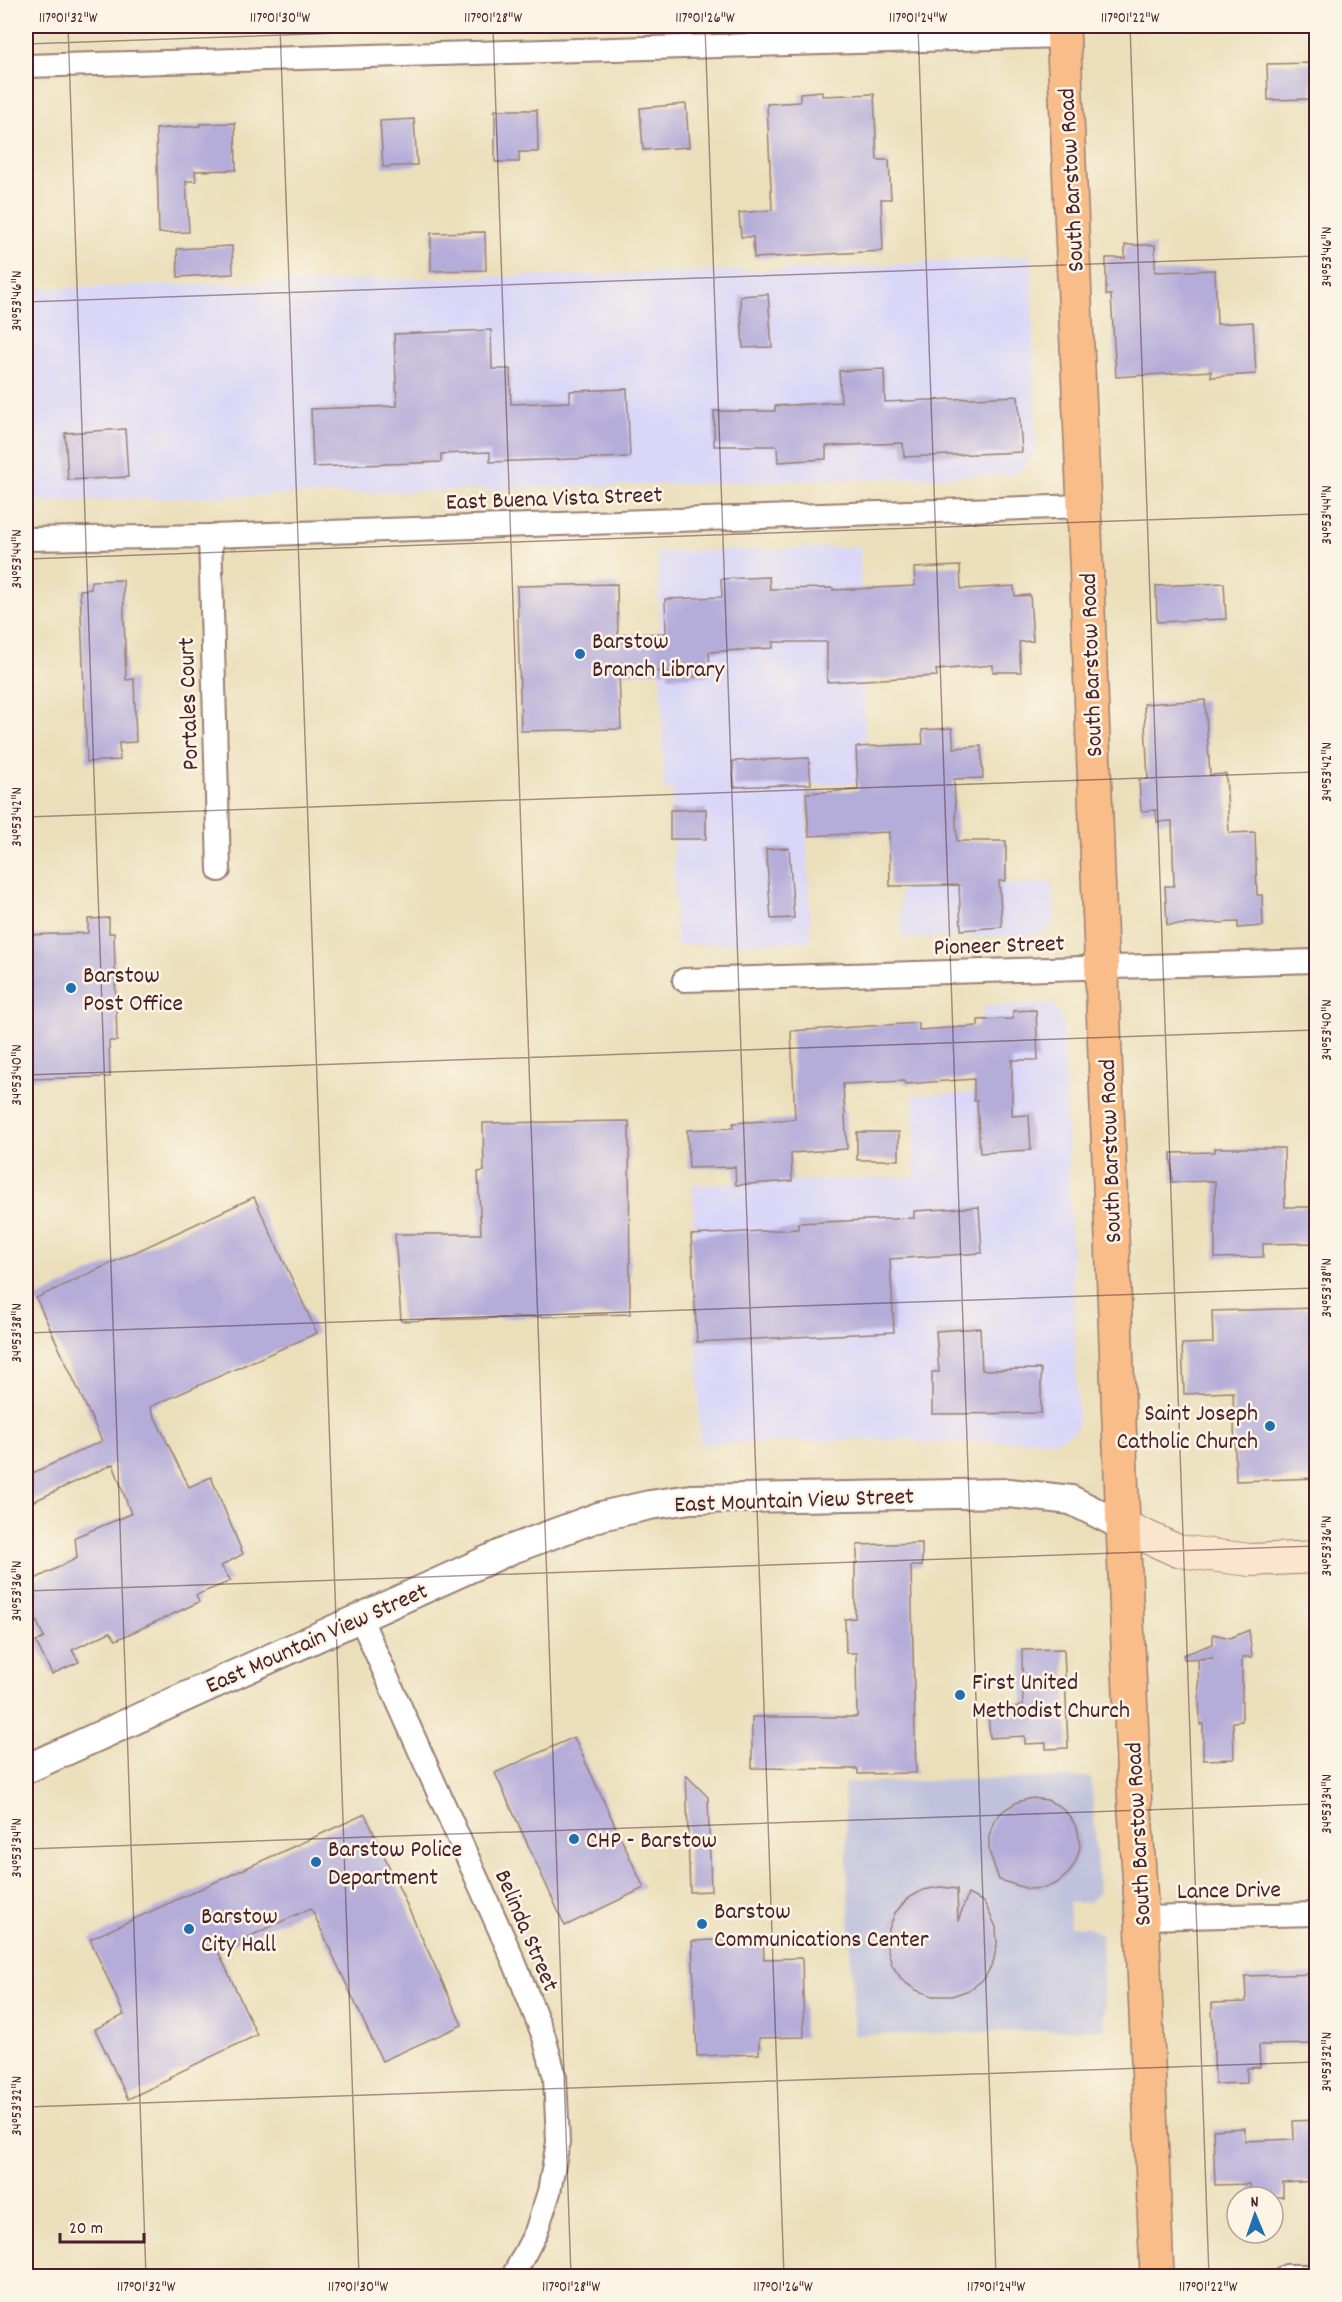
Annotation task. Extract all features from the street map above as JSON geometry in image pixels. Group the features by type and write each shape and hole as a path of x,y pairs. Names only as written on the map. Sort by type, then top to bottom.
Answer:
{"main road":[{"name":"South Barstow Road","path":"1063,31 1084,506 1123,1526 1157,2277"},
{"name":"East Mountain View Street","path":"1123,1526 1178,1551 1250,1560 1317,1557"}],"street":[{"path":"26,66 1063,31"},
{"name":"East Buena Vista Street","path":"26,539 210,536 1084,506"},
{"name":"Portales Court","path":"210,536 219,870"},
{"name":"Pioneer Street","path":"684,980 1317,961"},
{"name":"East Mountain View Street","path":"26,1769 512,1549 601,1516 650,1505 691,1499 1009,1493 1071,1500 1123,1526"},
{"name":"Belinda Street","path":"360,1617 515,1964 544,2037 555,2077 558,2142 549,2192 536,2232 513,2277"},
{"name":"Lance Drive","path":"1142,1918 1317,1914"},
{"path":"1287,2277 1317,2276"}],"shaded area":[{"path":"1031,256 1037,454 1014,475 26,502 26,289 843,268"},
{"path":"860,547 867,782 805,785 811,941 676,945 672,789 664,789 658,552"},
{"path":"1052,882 1055,921 1041,935 902,938 900,888"},
{"path":"1052,1004 1063,1022 1078,1421 1076,1430 1058,1440 922,1443 909,1439 700,1444 693,1185 915,1177 913,1095 985,1093 983,1006"},
{"path":"1091,1777 1099,1892 1090,1902 1069,1903 1070,1926 1088,1927 1101,1935 1105,2029 854,2035 844,1783"}],"building":[{"path":"1312,63 1312,99 1268,100 1267,64"},
{"path":"822,91 822,96 874,94 877,160 889,160 891,199 881,199 883,251 754,258 753,237 741,237 739,213 772,210 767,104 800,102 800,93"},
{"path":"686,104 689,147 643,150 640,108"},
{"path":"495,110 537,110 538,152 519,152 519,162 495,162"},
{"path":"414,119 417,165 383,167 380,121"},
{"path":"235,123 236,170 195,171 196,181 186,181 189,232 159,233 156,129"},
{"path":"485,232 486,270 431,271 431,233"},
{"path":"1125,245 1155,245 1155,272 1215,270 1217,324 1253,322 1256,374 1211,377 1211,371 1116,377 1111,295 1106,295 1106,258 1125,258"},
{"path":"232,246 233,274 178,277 177,249"},
{"path":"768,294 772,347 743,348 740,296"},
{"path":"491,330 492,369 510,369 511,404 570,402 570,391 627,389 630,457 490,462 490,452 441,454 441,462 313,467 311,409 397,406 394,334"},
{"path":"884,369 885,402 1018,396 1022,452 904,457 903,443 826,446 826,459 778,462 777,446 714,446 714,411 775,411 775,406 841,402 839,371"},
{"path":"125,429 128,477 68,480 65,433"},
{"path":"960,566 961,589 1014,586 1015,596 1030,595 1033,641 1019,642 1021,672 993,672 993,665 936,670 937,676 827,682 827,642 773,642 773,648 709,652 710,676 668,677 668,671 619,673 621,729 521,731 517,586 617,584 618,635 666,633 665,599 722,597 721,579 769,577 770,589 833,588 833,590 915,586 914,568"},
{"path":"123,580 126,680 134,679 136,742 119,743 120,760 87,762 80,590 91,589 91,581"},
{"path":"1224,583 1226,619 1157,622 1156,586"},
{"path":"1205,700 1210,775 1226,774 1229,833 1255,832 1257,895 1262,895 1263,926 1238,928 1238,922 1167,925 1165,886 1174,886 1172,821 1157,822 1156,810 1141,811 1139,780 1148,779 1144,704"},
{"path":"952,728 954,748 981,746 983,778 954,779 957,841 1006,841 1006,881 999,881 1002,927 961,930 959,885 890,886 889,832 809,836 806,793 858,790 856,747 923,744 922,730"},
{"path":"809,758 811,784 734,787 733,761"},
{"path":"706,809 706,839 670,839 670,810"},
{"path":"789,848 794,918 771,919 766,849"},
{"name":"Barstow Post Office","path":"109,918 109,933 114,933 117,1041 109,1041 110,1077 26,1079 26,935 88,933 88,919"},
{"path":"1036,1010 1038,1060 1012,1060 1012,1116 1029,1115 1031,1150 980,1153 974,1079 905,1084 904,1081 843,1084 847,1149 791,1153 792,1181 736,1185 735,1167 689,1168 687,1130 733,1128 733,1123 795,1119 791,1031 919,1023 919,1030 978,1026 978,1020 1013,1019 1013,1011"},
{"path":"629,1121 630,1314 401,1321 395,1234 481,1234 478,1172 484,1171 483,1123"},
{"path":"857,1132 899,1132 899,1160 857,1160"},
{"path":"1215,1148 1284,1148 1285,1207 1317,1207 1317,1243 1263,1244 1263,1257 1215,1258 1215,1181 1172,1182 1171,1153 1215,1152"},
{"path":"254,1197 317,1333 150,1407 189,1487 211,1477 243,1554 221,1566 231,1581 196,1595 199,1602 116,1640 110,1632 72,1650 79,1662 52,1674 36,1642 44,1638 29,1603 36,1599 29,1582 77,1558 75,1537 131,1514 113,1464 26,1505 26,1476 102,1441 36,1298"},
{"path":"979,1207 982,1253 890,1259 894,1332 697,1342 691,1235 798,1229 798,1223 914,1218 914,1211"},
{"path":"1317,1308 1317,1478 1236,1481 1233,1392 1184,1394 1182,1344 1213,1343 1212,1311"},
{"path":"980,1328 982,1370 1041,1369 1041,1413 932,1414 932,1372 939,1372 936,1331"},
{"path":"922,1543 922,1566 911,1566 916,1773 858,1774 858,1769 752,1768 752,1717 857,1717 856,1653 846,1653 845,1619 855,1618 857,1545"},
{"path":"1249,1630 1252,1657 1242,1657 1242,1721 1233,1722 1234,1759 1203,1760 1198,1659 1213,1658 1184,1659 1183,1655 1213,1644 1213,1634 1230,1638"},
{"path":"1064,1649 1068,1748 1046,1749 1046,1743 1025,1744 1025,1736 990,1738 988,1712 1023,1706 1022,1650"},
{"name":"CHP - Barstow","path":"574,1737 644,1888 565,1926 495,1773"},
{"path":"686,1775 708,1797 711,1891 690,1892"},
{"path":"1032,1798 1047,1800 1061,1807 1071,1818 1078,1831 1080,1847 1069,1873 1057,1883 1044,1888 1029,1889 999,1880 989,1851 989,1836 994,1821 1004,1810 1017,1802"},
{"name":"Barstow City Hall","path":"365,1814 462,2025 382,2061 311,1908 218,1951 257,2035 128,2099 95,2029 124,2015 90,1939"},
{"path":"940,1887 957,1889 958,1921 968,1894 984,1902 996,1927 997,1945 993,1963 984,1979 969,1990 952,1996 933,1996 916,1990 902,1980 892,1965 887,1947 889,1929 895,1913 907,1899 923,1890"},
{"path":"763,1938 764,1959 802,1958 804,2037 759,2038 759,2054 697,2056 692,1941"},
{"path":"1317,1974 1317,2044 1259,2045 1260,2067 1247,2068 1247,2083 1215,2084 1212,2003 1246,2002 1245,1976"},
{"path":"1317,2120 1317,2181 1283,2183 1283,2185 1215,2185 1213,2130 1245,2128 1245,2141 1294,2139 1293,2121"}],"place":[{"name":"Barstow Branch Library","path":"580,654"},
{"name":"Barstow Post Office","path":"71,988"},
{"name":"Saint Joseph Catholic Church","path":"1270,1426"},
{"name":"First United Methodist Church","path":"960,1695"},
{"name":"CHP - Barstow","path":"574,1839"},
{"name":"Barstow Police Department","path":"316,1862"},
{"name":"Barstow Communications Center","path":"702,1924"},
{"name":"Barstow City Hall","path":"189,1929"}]}
